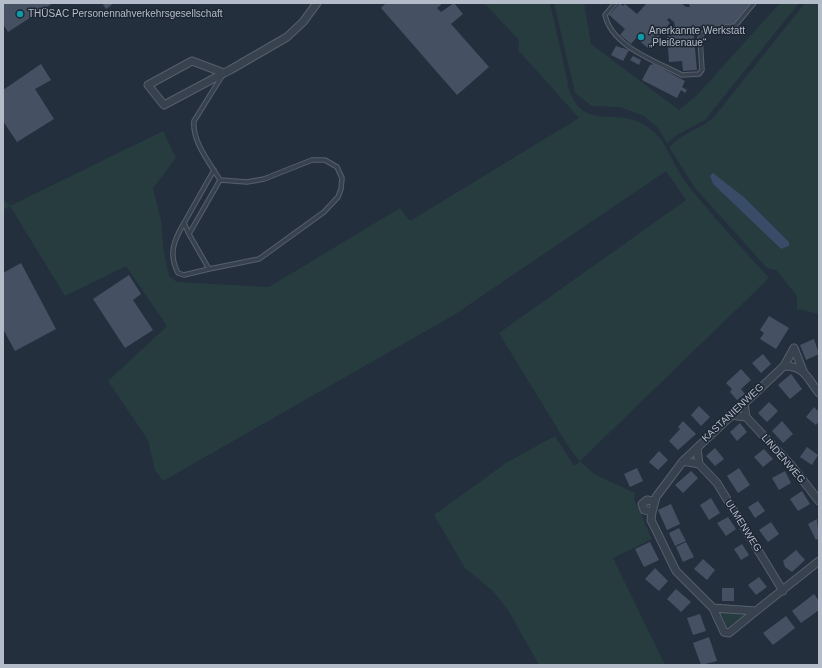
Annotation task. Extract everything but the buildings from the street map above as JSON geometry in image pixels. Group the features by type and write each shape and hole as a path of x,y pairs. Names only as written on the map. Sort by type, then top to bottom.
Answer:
{"street":[{"path":"224,73 192,61 148,85 164,105 224,73 287,37 303,22 317,3"},
{"name":"KASTANIENWEG","path":"652,512 644,510 642,504 647,500 655,499 683,462 730,415 784,366 794,348 803,371"},
{"path":"784,366 793,366 803,371 819,393"},
{"path":"730,415 746,417 744,402"},
{"name":"LINDENWEG","path":"746,417 791,465 819,501"},
{"path":"683,462 698,464 697,448"},
{"name":"ULMENWEG","path":"698,464 717,483 783,591"},
{"path":"655,499 651,520 676,571 713,608 724,632 729,633 819,561"},
{"path":"713,608 756,611"}],"lane":[{"path":"615,3 605,16 607,23 616,38 682,75 699,74 702,70 701,34 707,29 735,26 754,3"},
{"path":"220,180 196,138 193,128 194,121 224,73"},
{"path":"214,170 174,241 172,252 173,264 178,273 184,275 259,259 324,212 338,197 342,189 342,178 337,167 325,160 312,160 264,179 247,182 220,180"},
{"path":"189,234 220,180"},
{"path":"184,223 209,269"}],"green space":[{"path":"484,3 550,3 567,84 574,100 582,109 591,114 636,121 655,132 687,184 769,278 580,461 594,474 635,493 634,499 652,539 613,558 665,665 539,665 508,610 493,591 465,568 434,515 506,463 555,436 574,466 580,462 568,446 499,333 686,200 666,171 454,315 163,481 155,470 148,440 108,381 167,326 126,266 65,296 10,206 163,131 176,158 153,188 161,220 163,247 169,276 177,282 269,287 400,208 410,221 579,118 518,50 519,40"},
{"path":"554,3 584,3 591,44 679,110 698,94 780,3 799,3 705,120 677,135 667,143 658,128 644,116 620,107 592,106 575,93"},
{"path":"805,3 819,3 819,314 797,309 797,296 776,270 767,268 695,188 669,147 679,138 705,124 714,117","holes":["710,176 745,198 789,242 789,246 781,249 713,184"]},
{"path":"3,199 10,206 3,210"},
{"path":"720,612 746,614 727,628"}],"water":[{"path":"713,173 745,198 789,242 789,246 781,249 713,184 710,176"}],"place":[{"name":"THÜSAC Personennahverkehrsgesellschaft","path":"20,14"},
{"name":"Anerkannte Werkstatt „Pleißenaue“","path":"641,37"}]}
